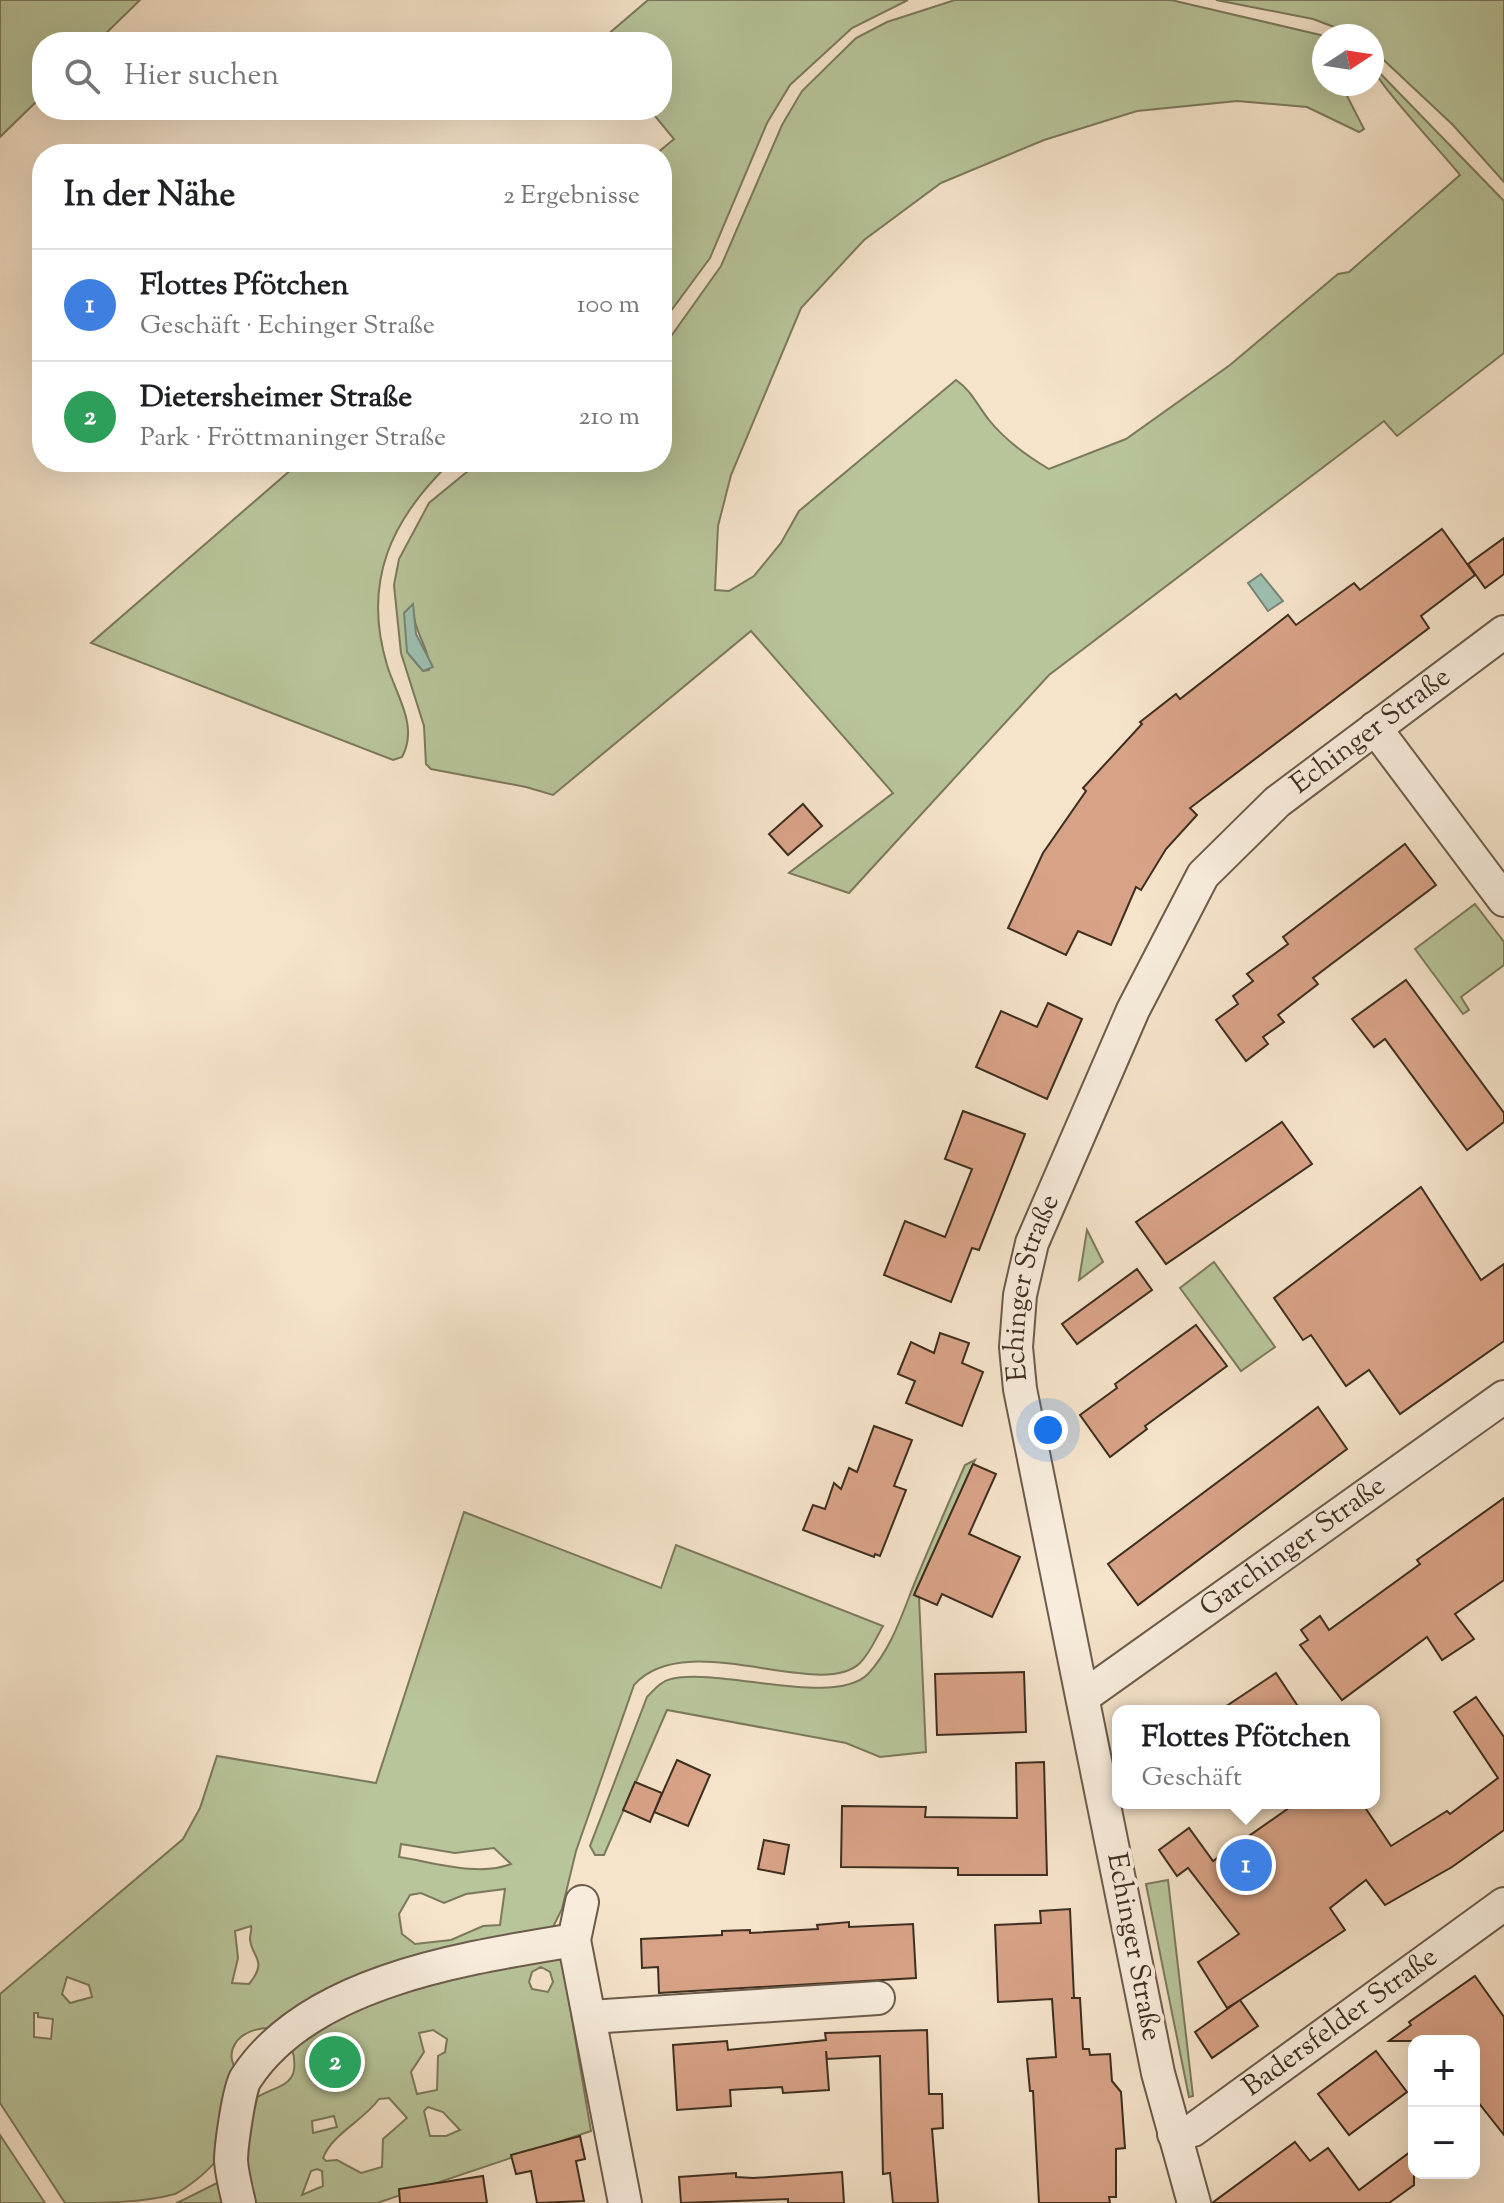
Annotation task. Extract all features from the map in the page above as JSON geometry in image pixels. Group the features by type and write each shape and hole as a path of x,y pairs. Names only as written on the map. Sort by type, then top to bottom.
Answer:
{"street":[{"name":"Echinger Straße","path":"1194,2203 1158,2073 1020,1389 1016,1347 1020,1295 1032,1243 1133,1010 1203,875 1277,802 1504,632"},
{"path":"1375,728 1504,900"},
{"name":"Garchinger Straße","path":"1083,1697 1504,1397"},
{"path":"582,1902 574,1940 625,2203"},
{"name":"Badersfelder Straße","path":"1174,2134 1193,2130 1504,1904"},
{"path":"239,2203 231,2161 245,2080 286,2035 340,1999 432,1968 574,1940"},
{"path":"590,2017 878,1998"}],"shaded area":[{"path":"0,0 140,0 107,32 32,32 32,106 0,137"},
{"path":"648,0 908,0 852,28 790,85 767,123 710,258 672,309 672,144 668,144 674,139 658,120 672,120 672,32 611,32"},
{"path":"955,0 1171,0 1312,33 1312,96 1347,96 1364,129 1359,132 1307,107 1237,101 1137,111 1044,140 941,183 864,240 801,308 731,475 718,526 715,590 729,591 754,576 781,543 799,511 956,380 1002,435 1049,469 1126,439 1230,365 1338,274 1349,272 1460,175 1396,101 1384,85 1384,77 1504,201 1504,353 1397,436 1384,421 1049,675 849,893 789,873 893,793 751,631 553,795 431,769 426,764 424,726 401,653 394,585 399,559 429,503 467,472 672,472 672,335 721,266 782,125 802,91 856,38 887,22","holes":["413,605 413,614 429,670 423,671 407,652"]},
{"path":"1216,0 1504,0 1504,182 1453,125 1384,60 1384,24 1326,24"},
{"path":"288,472 441,472 412,506 398,529 380,579 380,635 407,722 407,745 402,757 393,760 91,643"},
{"path":"1261,574 1283,601 1268,611 1248,583"},
{"path":"413,604 416,634 433,667 423,671 407,652 404,613"},
{"path":"1475,904 1504,942 1504,965 1461,997 1469,1010 1463,1014 1415,949"},
{"path":"1087,1230 1103,1262 1079,1280"},
{"path":"1214,1262 1275,1347 1241,1371 1180,1288"},
{"path":"975,1460 914,1595 919,1597 926,1752 880,1757 846,1743 667,1710 604,1855 595,1855 590,1846 647,1697 667,1680 692,1677 830,1687 852,1683 868,1674 896,1630 965,1465"},
{"path":"464,1512 661,1588 676,1545 883,1626 860,1663 841,1673 815,1675 718,1662 686,1662 657,1669 634,1685 576,1851 562,1909 547,1939 279,2029 248,2032 233,2049 237,2075 234,2096 221,2148 206,2171 175,2194 162,2197 121,2202 65,2203 0,2103 0,1994 183,1839 200,1808 217,1756 376,1783","holes":["401,1844 455,1853 494,1848 511,1864 470,1869 399,1857","505,1889 500,1925 483,1926 451,1940 415,1944 402,1934 399,1914 410,1895 421,1893 444,1903 466,1894","251,1926 250,1939 258,1969 249,1984 232,1983 238,1958 235,1931","67,1977 89,1985 92,1997 70,2003 62,1994","34,2013 38,2013 38,2017 53,2019 51,2039 34,2037"]},
{"path":"1168,1880 1193,2096 1189,2097 1146,1884"},
{"path":"546,1954 562,1960 591,2131 377,2203 248,2203 243,2132 253,2100 291,2078 294,2071 292,2048 342,2006","holes":["541,1967 550,1972 553,1982 548,1992 532,1989 529,1982 532,1972","433,2030 447,2039 445,2052 438,2056 437,2090 417,2094 411,2072 424,2052 419,2033","389,2098 407,2118 383,2139 382,2167 361,2173 337,2160 326,2161 323,2158 327,2149 379,2099","428,2107 443,2112 460,2130 446,2136 430,2136 424,2111","334,2116 337,2127 313,2133 312,2121","311,2171 322,2171 323,2186 302,2195"]},
{"path":"0,2135 45,2203 0,2203"},
{"path":"221,2181 226,2203 176,2203 181,2201"}],"building":[{"path":"1442,529 1475,575 1421,616 1429,628 1190,808 1197,815 1166,849 1141,890 1136,887 1111,945 1078,931 1066,955 1008,928 1043,853 1086,791 1083,788 1142,724 1140,722 1176,694 1180,699 1288,615 1296,625 1354,583 1360,590"},
{"path":"1504,538 1504,574 1485,588 1468,564"},
{"path":"803,804 822,826 788,855 769,834"},
{"path":"1405,844 1436,885 1313,978 1318,984 1278,1015 1284,1022 1263,1037 1268,1044 1246,1061 1216,1020 1238,1004 1233,996 1253,981 1247,974 1288,944 1283,937"},
{"path":"1406,980 1504,1113 1504,1122 1467,1150 1385,1039 1374,1047 1352,1019"},
{"path":"1048,1003 1082,1019 1047,1099 976,1067 1001,1011 1037,1027"},
{"path":"963,1111 1025,1134 979,1250 972,1248 951,1302 884,1275 905,1221 945,1237 972,1169 945,1159"},
{"path":"1282,1122 1312,1164 1166,1264 1136,1222"},
{"path":"1421,1187 1481,1280 1504,1264 1504,1341 1400,1414 1369,1370 1346,1386 1311,1335 1303,1340 1274,1298"},
{"path":"1137,1269 1152,1290 1077,1344 1062,1324"},
{"path":"1196,1325 1227,1366 1145,1426 1147,1429 1110,1457 1080,1415 1117,1388 1115,1384"},
{"path":"940,1333 969,1343 962,1363 983,1372 962,1426 906,1403 915,1381 898,1374 911,1342 934,1353"},
{"path":"1318,1407 1347,1449 1138,1605 1108,1564"},
{"path":"874,1426 912,1440 894,1486 906,1490 880,1556 875,1554 874,1557 803,1530 813,1505 825,1509 834,1483 841,1489 849,1468 857,1472"},
{"path":"973,1464 996,1474 969,1534 1020,1557 992,1617 942,1594 937,1605 914,1595"},
{"path":"1504,1498 1504,1580 1455,1614 1474,1639 1442,1660 1427,1637 1342,1700 1300,1645 1308,1640 1301,1630 1320,1616 1329,1630 1420,1564 1417,1560"},
{"path":"1024,1672 1026,1732 937,1735 935,1674"},
{"path":"1276,1673 1297,1705 1228,1705"},
{"path":"1476,1697 1504,1737 1504,1830 1452,1867 1385,1905 1366,1880 1330,1908 1345,1930 1227,2008 1198,1962 1239,1934 1188,1868 1177,1876 1159,1850 1189,1828 1213,1861 1287,1809 1366,1809 1391,1846 1447,1811 1450,1814 1498,1778 1454,1712"},
{"path":"677,1760 710,1775 688,1826 654,1812"},
{"path":"1044,1762 1047,1875 958,1875 958,1868 841,1867 842,1806 926,1807 925,1817 1017,1818 1016,1763"},
{"path":"635,1782 662,1793 650,1822 623,1810"},
{"path":"764,1840 789,1845 784,1874 758,1869"},
{"path":"1070,1909 1074,1998 1080,1998 1083,2049 1089,2049 1090,2055 1110,2054 1112,2081 1121,2092 1125,2148 1116,2149 1116,2197 1109,2197 1110,2203 1039,2203 1033,2091 1030,2091 1027,2059 1056,2057 1052,1999 998,2002 995,1925 1041,1923 1040,1911"},
{"path":"849,1922 849,1927 913,1924 916,1978 659,1993 658,1967 642,1968 641,1939 722,1935 722,1931 750,1930 750,1933 818,1929 817,1925"},
{"path":"1475,1976 1504,2017 1504,2135 1480,2105 1480,2035 1408,2035 1408,2041 1389,2041 1411,2025 1409,2022"},
{"path":"1240,2000 1258,2026 1212,2058 1195,2032"},
{"path":"927,2030 929,2094 942,2094 943,2128 932,2129 938,2203 893,2203 890,2173 883,2174 880,2056 827,2059 826,2051 829,2090 783,2093 782,2087 730,2090 731,2106 677,2110 673,2045 727,2041 728,2050 826,2040 825,2033"},
{"path":"1376,2051 1407,2092 1349,2135 1318,2094"},
{"path":"580,2136 585,2159 576,2161 584,2201 537,2203 531,2171 516,2174 511,2155"},
{"path":"1295,2142 1310,2161 1328,2148 1359,2190 1408,2153 1408,2179 1414,2179 1414,2185 1389,2203 1212,2203"},
{"path":"842,2172 844,2203 788,2203 788,2199 681,2203 679,2177 736,2173 736,2177 753,2178"},
{"path":"483,2176 487,2203 400,2203 399,2189"}],"place":[{"name":"Flottes Pfötchen","path":"1246,1865"},
{"name":"Dietersheimer Straße","path":"335,2062"}]}
